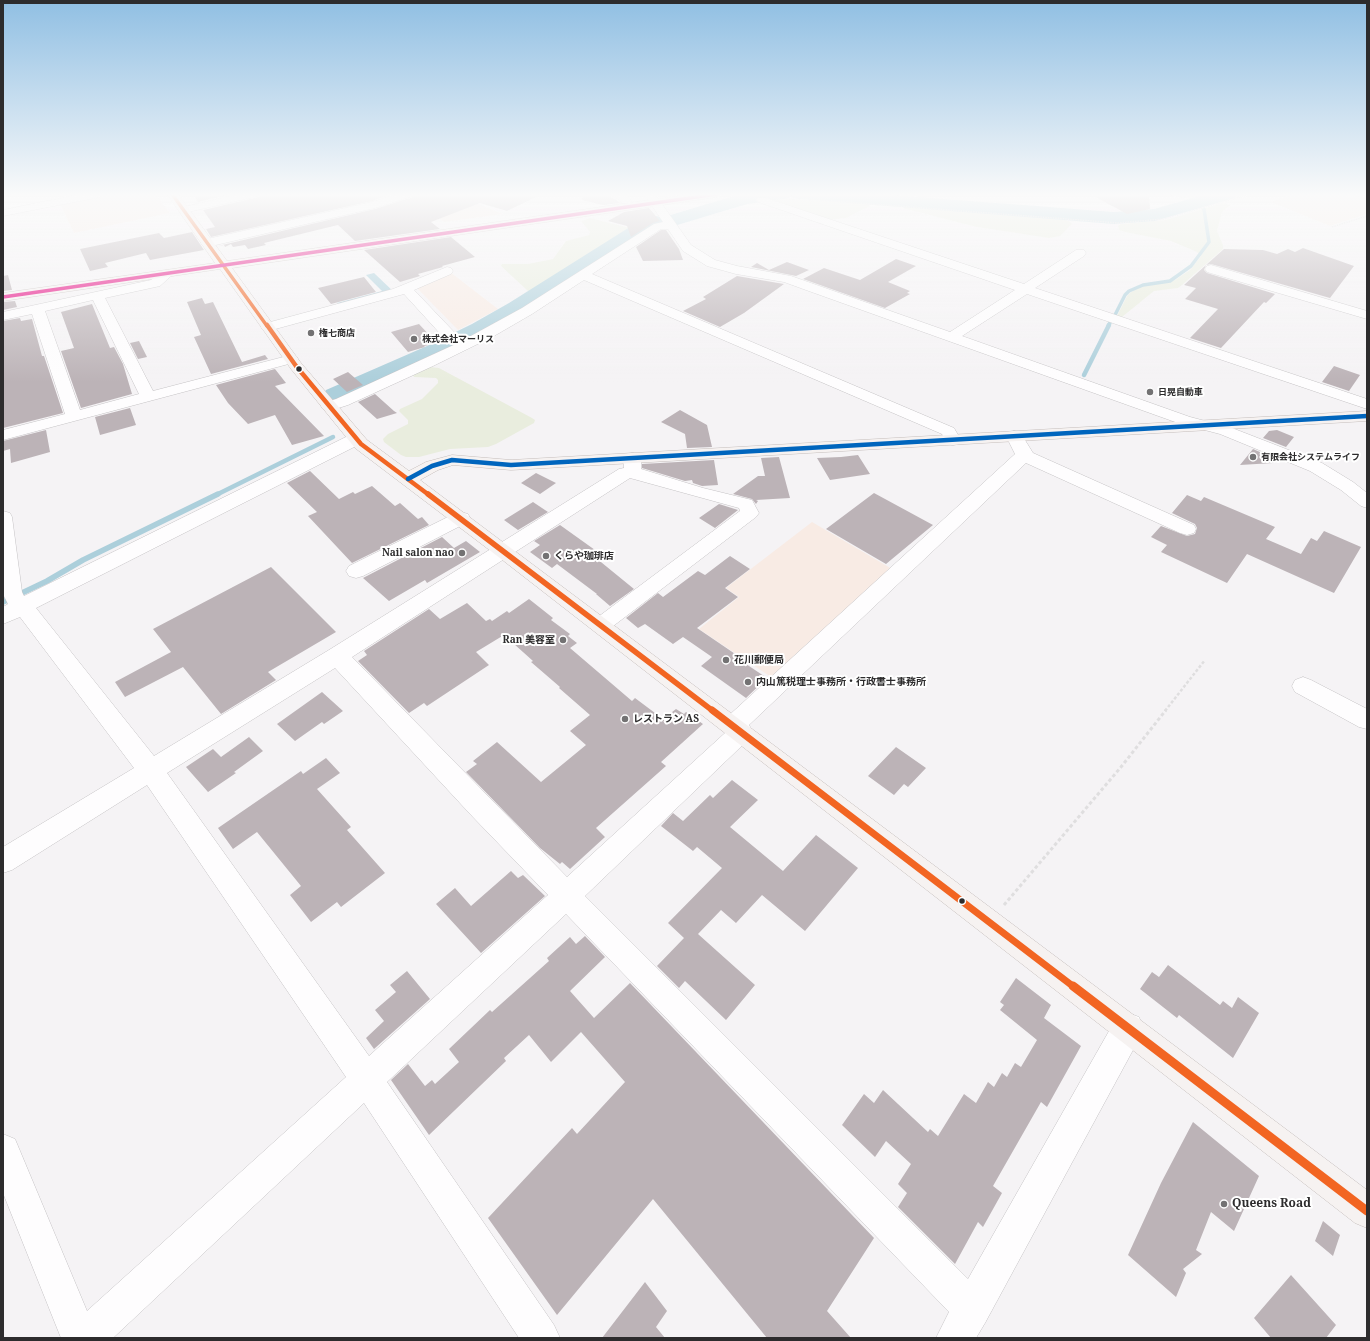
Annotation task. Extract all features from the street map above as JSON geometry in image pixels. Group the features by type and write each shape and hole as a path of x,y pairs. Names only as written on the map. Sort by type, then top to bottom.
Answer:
{"main road":[{"path":"218,257 291,359 356,439 1367,1211"},
{"path":"3,297 166,275 222,262 258,257"},
{"path":"3,288 258,257"},
{"path":"408,479 432,466 452,460 471,460 505,465 632,465 953,440 1367,416"}],"street":[{"path":"329,406 349,399 464,340 515,318 611,257"},
{"path":"699,257 711,263 798,283 1184,420 1226,431 1316,467 1347,486 1367,502"},
{"path":"929,257 1367,404"},
{"path":"951,337 1074,257"},
{"path":"1211,269 1367,315"},
{"path":"268,327 402,291 447,271"},
{"path":"3,316 155,283 166,275"},
{"path":"583,275 948,431 953,440"},
{"path":"402,291 450,336 464,340"},
{"path":"98,296 148,397"},
{"path":"37,309 74,417"},
{"path":"3,435 291,359"},
{"path":"85,1338 567,895 1025,454 1014,436"},
{"path":"14,604 356,439"},
{"path":"1023,455 1187,529"},
{"path":"3,861 337,656 625,472 632,465 636,471 698,492 746,504 750,513 601,625"},
{"path":"3,517 14,604 151,771 366,1079 541,1338"},
{"path":"356,571 461,518"},
{"path":"337,656 480,807 972,1310"},
{"path":"1303,686 1367,720"},
{"path":"955,1338 1128,1028"},
{"path":"3,1151 80,1338"}],"path":[{"path":"991,923 1009,898 1121,768 1205,660"}],"shaded area":[{"path":"555,257 591,257 534,292 528,291 501,266 502,264 528,264 553,259"},
{"path":"1201,257 1214,257 1178,288 1154,291 1122,317 1117,316 1127,296 1131,292 1144,285 1175,280 1190,270"},
{"path":"450,272 498,309 458,330 416,287"},
{"path":"430,367 439,368 532,418 535,420 534,423 488,447 450,449 419,457 406,457 401,455 384,442 383,439 388,434 408,424 408,420 399,411 400,409 422,399 438,383 436,378 414,377 413,375"},
{"path":"812,522 892,569 774,679 699,629 739,597 726,588"}],"water":[{"path":"374,273 394,292 337,303 382,291 366,275"}],"building":[{"path":"83,257 131,257 105,263 108,267 90,271"},
{"path":"148,257 168,257 150,260"},
{"path":"371,257 475,257 418,274 420,276 400,282"},
{"path":"641,257 682,257 683,260 643,261"},
{"path":"1215,257 1327,257 1354,266 1330,298 1211,264 1206,265"},
{"path":"896,259 916,266 888,282 910,291 907,293 910,294 885,308 803,279 824,268 860,280"},
{"path":"787,262 809,270 796,276 751,267 757,263 769,270"},
{"path":"1206,265 1204,270 1207,273 1275,294 1266,303 1264,302 1221,348 1190,338 1218,309 1185,299 1196,288 1184,285"},
{"path":"8,275 12,290 3,291 3,276"},
{"path":"737,276 784,284 744,313 720,327 683,311 706,299 703,297"},
{"path":"364,277 376,292 331,304 318,288"},
{"path":"202,298 205,304 213,302 242,362 265,355 268,359 211,374 194,337 201,335 187,302"},
{"path":"15,301 17,307 3,310 3,302"},
{"path":"92,304 110,348 114,347 123,364 132,394 81,408 61,351 74,348 61,312"},
{"path":"20,318 21,321 32,319 42,356 44,356 63,413 3,428 3,321"},
{"name":"株式会社マーリス","path":"419,324 433,339 426,341 429,345 408,352 391,332"},
{"path":"139,341 147,357 138,359 130,343"},
{"path":"1334,366 1360,375 1349,391 1322,382"},
{"path":"275,369 286,383 275,386 324,436 292,445 275,415 248,424 228,403 216,385"},
{"path":"348,372 363,385 347,392 333,379"},
{"path":"375,394 397,413 377,419 358,402"},
{"path":"130,408 136,425 100,435 95,417"},
{"path":"680,410 707,425 712,447 687,448 685,434 661,422"},
{"path":"46,430 50,452 11,463 10,449 3,451 3,441"},
{"path":"1277,430 1294,437 1286,447 1263,438 1269,431"},
{"path":"1253,449 1276,459 1273,463 1240,465"},
{"path":"858,455 870,474 830,480 817,458 841,457"},
{"path":"779,457 790,498 756,500 758,501 756,504 752,499 733,494 758,476 765,476 761,458"},
{"path":"714,460 718,485 702,486 693,483 692,480 685,481 642,468 642,464"},
{"path":"310,471 339,499 353,492 355,494 372,486 395,506 400,503 418,519 422,517 429,525 352,563 308,516 317,512 287,483"},
{"path":"536,473 556,483 540,494 521,483"},
{"path":"874,493 933,525 886,564 826,529"},
{"path":"1187,495 1201,501 1204,497 1275,527 1266,539 1301,554 1311,538 1317,541 1324,531 1361,547 1334,593 1247,554 1227,583 1161,552 1167,545 1151,537 1161,526 1187,536 1195,534 1197,528 1195,524 1172,513"},
{"path":"533,502 548,512 518,530 504,520"},
{"path":"719,504 738,510 715,528 699,518"},
{"path":"560,525 602,555 596,558 634,589 610,606 597,594 557,564 552,568 530,552 540,545 534,541"},
{"path":"442,537 454,548 466,541 480,552 427,583 425,580 389,601 363,578"},
{"path":"730,556 750,569 725,588 738,597 697,628 747,662 746,664 767,678 746,698 701,666 712,657 683,637 673,644 645,624 638,628 626,618 658,593 663,597 698,571 705,575"},
{"path":"271,567 336,632 268,672 276,680 221,714 183,667 125,697 115,682 171,652 153,629"},
{"path":"529,599 553,618 551,620 570,634 568,636 577,643 570,648 632,701 635,698 663,719 676,709 684,714 686,712 703,724 661,762 666,766 596,828 605,837 570,869 562,862 560,864 540,848 466,772 477,764 473,761 497,742 541,782 586,745 570,731 590,715 531,662 533,661 504,635 476,652 489,665 427,706 424,703 409,713 358,661 367,655 364,651 429,609 440,619 467,603 486,621 490,619 492,621 507,611 509,613"},
{"path":"322,692 343,711 324,724 322,722 295,741 277,724"},
{"path":"249,737 263,751 234,772 236,773 208,792 186,767 213,749 221,757"},
{"path":"896,747 926,768 908,787 904,784 894,795 868,776"},
{"path":"326,758 340,773 317,789 351,827 347,830 385,873 341,907 337,902 311,922 290,895 301,886 257,832 233,849 218,828 301,771 303,774"},
{"path":"732,780 758,800 730,827 783,871 816,835 858,868 805,931 762,895 736,923 721,910 698,934 755,985 726,1020 685,981 679,988 657,966 684,938 668,923 722,868 697,847 693,851 661,826 673,813 683,821 710,795 713,798"},
{"path":"511,871 518,878 523,875 545,896 481,953 436,904 455,888 471,906"},
{"path":"585,936 605,957 570,991 594,1018 630,983 874,1238 827,1311 851,1338 767,1338 653,1199 557,1315 488,1218 572,1128 577,1134 625,1082 581,1032 551,1062 529,1035 504,1058 506,1061 429,1135 391,1080 408,1064 425,1086 432,1080 435,1084 459,1062 449,1049 490,1010 492,1012 549,961 547,958 570,937 576,944"},
{"path":"1168,965 1220,1005 1223,1001 1232,1008 1238,997 1259,1013 1233,1058 1179,1015 1177,1018 1140,989 1152,972 1159,977"},
{"path":"407,971 430,999 374,1049 366,1038 384,1021 375,1010 396,992 390,985"},
{"path":"1016,978 1051,1005 1044,1018 1081,1046 1047,1107 1041,1102 993,1186 1002,1193 983,1227 978,1222 955,1264 898,1207 907,1193 898,1184 911,1164 886,1141 875,1157 842,1125 864,1094 874,1103 883,1090 928,1132 930,1129 938,1136 964,1094 976,1103 988,1082 994,1087 1002,1073 1007,1077 1015,1063 1021,1067 1037,1040 1000,1010 1004,1005 1000,1002"},
{"path":"1193,1122 1259,1176 1234,1231 1211,1212 1196,1250 1202,1254 1183,1269 1186,1273 1176,1297 1128,1255 1161,1183"},
{"path":"1323,1221 1340,1235 1333,1256 1315,1241"},
{"path":"1291,1275 1336,1325 1326,1338 1271,1338 1254,1318"},
{"path":"645,1282 667,1311 656,1327 665,1338 602,1338"}],"waterway":[{"path":"335,396 436,351 480,329 517,308 597,257"},
{"path":"1114,317 1125,295 1129,291 1143,285 1170,281 1191,266 1198,257"},
{"path":"1108,326 1111,321"},
{"path":"1084,375 1109,325"},
{"path":"216,495 333,437"},
{"path":"3,602 47,581 83,560 218,494"}],"transit line":[{"path":"217,257 296,366 361,444 503,550 1367,1211"},
{"path":"3,297 283,257"},
{"path":"408,479 432,466 452,460 511,465 1367,416"}],"place":[{"name":"権七商店","path":"311,333"},
{"name":"株式会社マーリス","path":"414,339"},
{"name":"日晃自動車","path":"1150,392"},
{"name":"有限会社システムライフ","path":"1253,457"},
{"name":"Nail salon nao","path":"462,553"},
{"name":"くらや珈琲店","path":"546,556"},
{"name":"Ran 美容室","path":"563,640"},
{"name":"花川郵便局","path":"726,660"},
{"name":"内山篤税理士事務所・行政書士事務所","path":"748,682"},
{"name":"レストラン AS","path":"625,719"},
{"name":"Queens Road","path":"1224,1204"}]}
